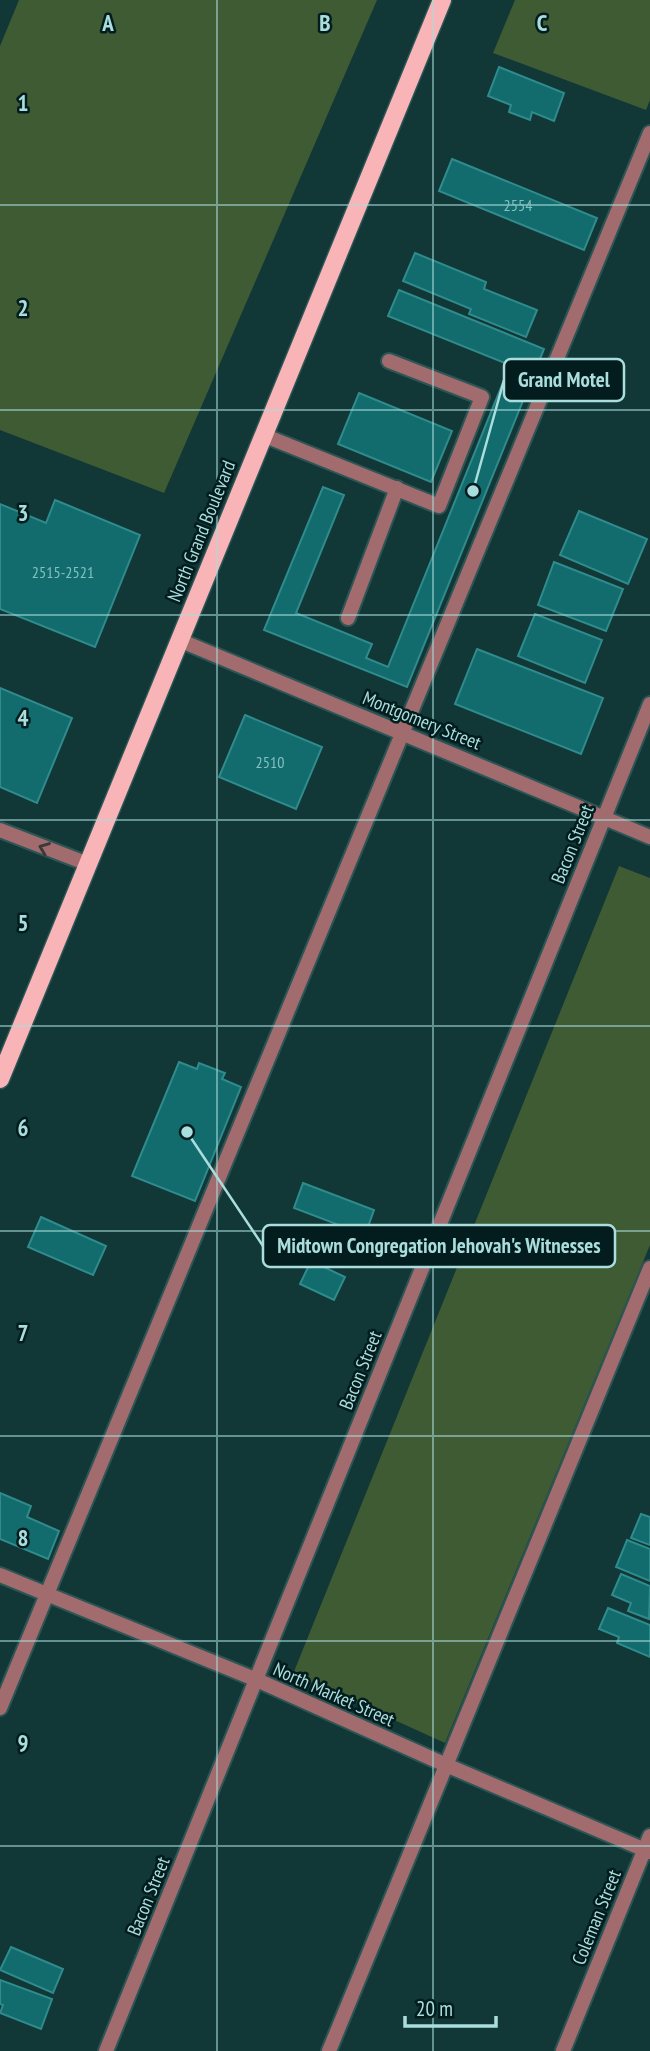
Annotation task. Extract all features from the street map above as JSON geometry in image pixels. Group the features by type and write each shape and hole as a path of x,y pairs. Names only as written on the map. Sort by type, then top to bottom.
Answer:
{"main road":[{"name":"North Grand Boulevard","path":"0,1079 442,0"}],"street":[{"path":"0,1709 650,133"},
{"path":"263,435 439,506 482,397 388,361"},
{"path":"348,618 397,488"},
{"name":"Montgomery Street","path":"179,640 650,836"},
{"name":"Bacon Street","path":"106,2051 650,704"},
{"path":"0,830 88,864"},
{"path":"329,2051 650,1268"},
{"name":"North Market Street","path":"0,1575 257,1681 446,1765 648,1845"},
{"name":"Coleman Street","path":"563,2051 648,1845"}],"green space":[{"path":"19,0 377,0 164,493 0,430 0,46"},
{"path":"515,0 650,0 650,100 646,110 493,53"},
{"path":"619,866 650,878 650,1245 445,1743 293,1674"}],"building":[{"path":"499,67 564,93 554,121 532,112 530,120 509,112 511,105 488,96"},
{"path":"452,159 597,218 584,250 439,191"},
{"path":"415,253 486,282 484,289 537,310 526,337 469,314 471,309 403,281"},
{"path":"399,290 544,349 407,687 264,630 323,487 344,495 296,613 372,644 366,658 388,667 510,365 388,316"},
{"path":"359,393 452,431 431,482 338,444"},
{"path":"55,500 140,535 95,647 0,609 0,504 46,523"},
{"path":"579,511 647,539 628,584 560,555"},
{"path":"554,562 623,589 606,631 538,605"},
{"path":"535,614 602,640 585,683 518,656"},
{"path":"477,649 603,698 581,754 455,704"},
{"path":"0,688 72,718 37,803 0,787"},
{"path":"245,715 322,747 296,809 219,777"},
{"path":"179,1062 197,1069 199,1063 225,1073 222,1079 241,1087 195,1201 132,1176"},
{"path":"303,1183 374,1210 365,1235 294,1208"},
{"path":"41,1217 106,1246 93,1275 28,1247"},
{"path":"311,1261 345,1277 334,1300 300,1284"},
{"path":"0,1493 31,1506 27,1517 59,1531 48,1559 0,1539"},
{"path":"641,1514 650,1517 650,1545 631,1538"},
{"path":"627,1540 650,1549 650,1581 616,1567"},
{"path":"621,1574 650,1586 649,1619 628,1611 631,1603 612,1595"},
{"path":"608,1608 650,1625 650,1657 617,1643 619,1637 599,1629"},
{"path":"11,1947 63,1969 53,1993 0,1970"},
{"path":"0,1980 52,1999 41,2029 0,2013 3,2005 0,2004"}],"place":[{"name":"Grand Motel","path":"473,491"},
{"name":"Midtown Congregation Jehovah's Witnesses","path":"187,1132"}]}
